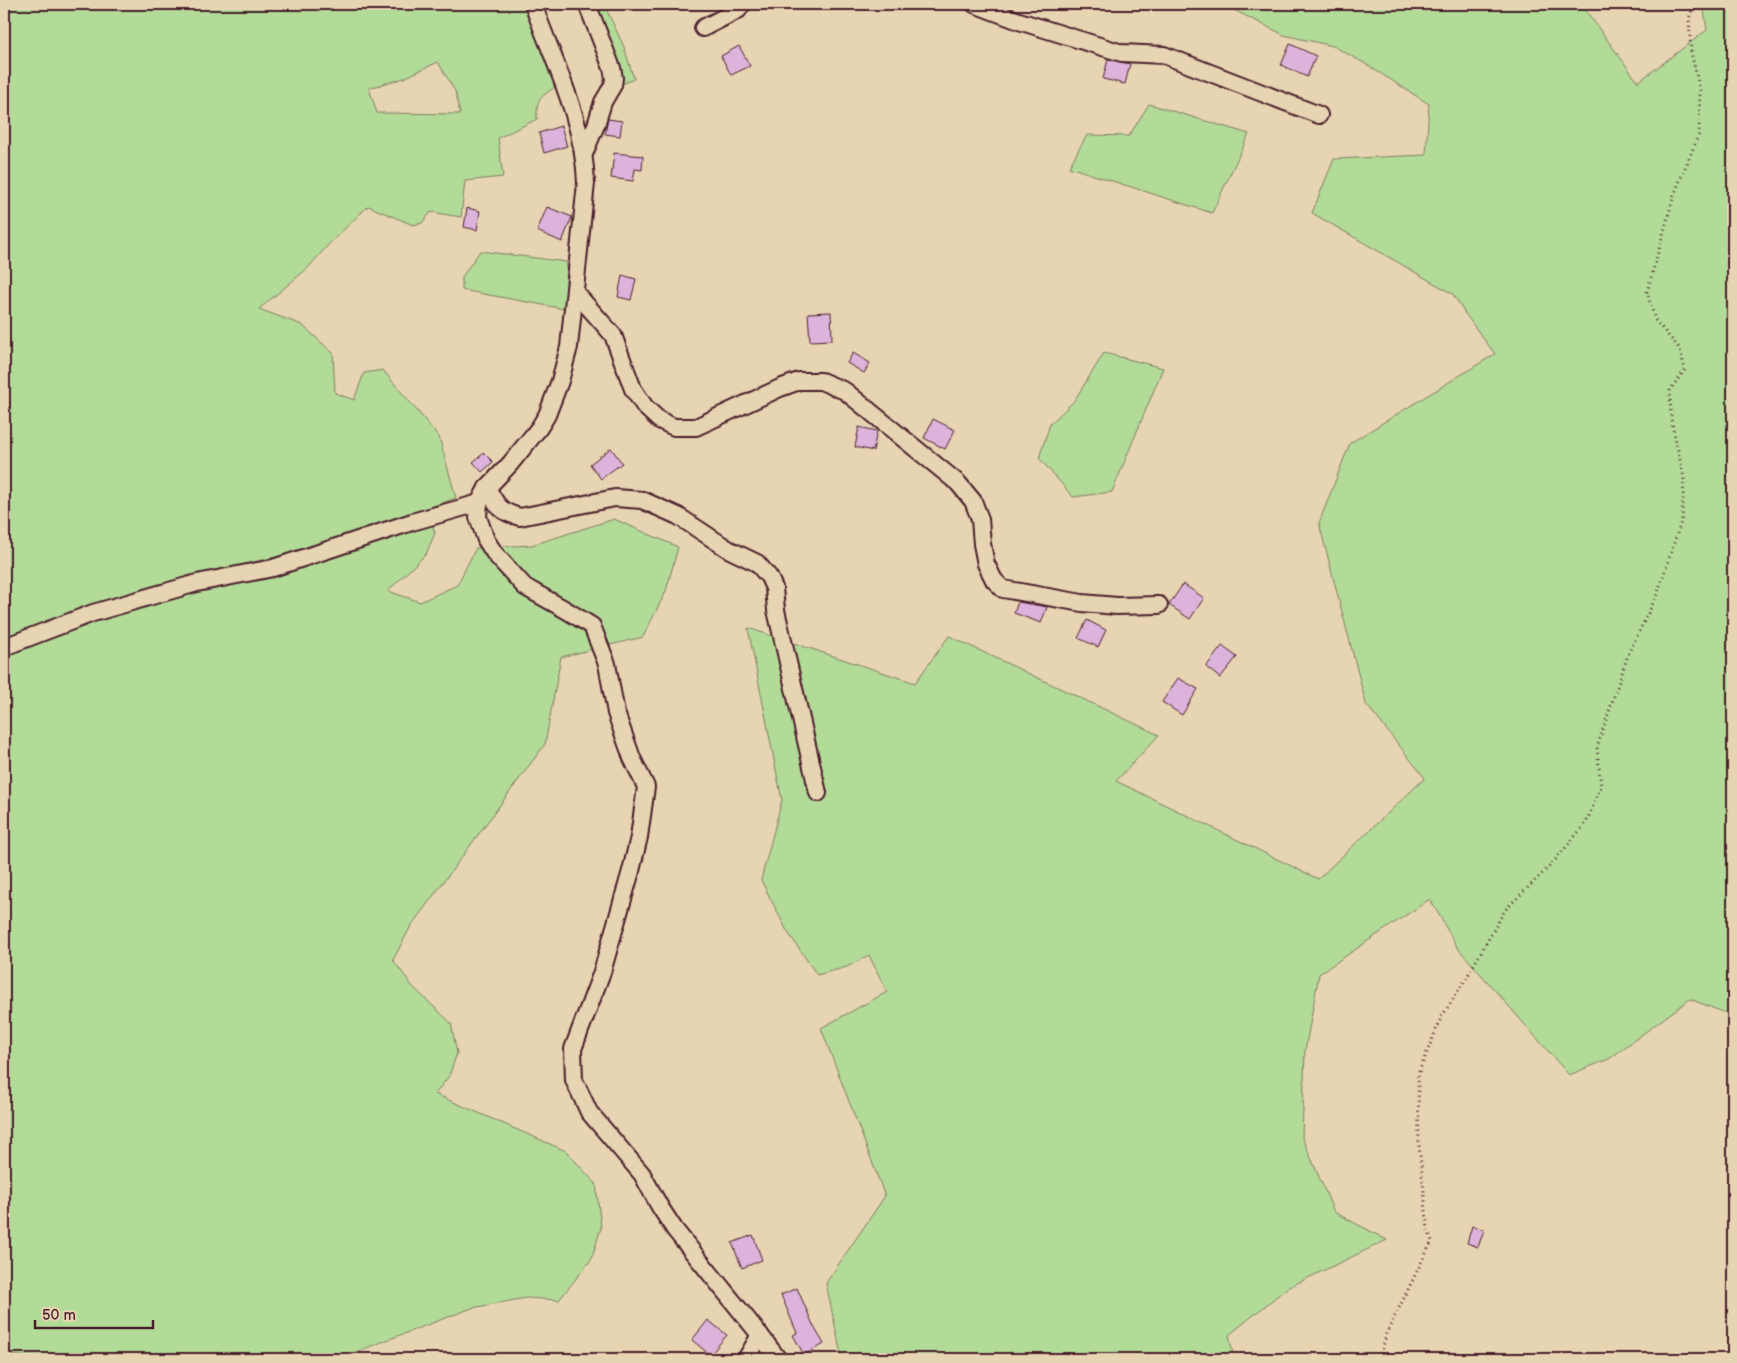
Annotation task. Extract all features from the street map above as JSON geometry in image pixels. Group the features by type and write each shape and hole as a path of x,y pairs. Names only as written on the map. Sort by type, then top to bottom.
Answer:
{"street":[{"path":"533,4 564,82 584,154 586,183 569,347 560,381 547,415 530,440 483,495 478,516 486,540 495,554 525,587 592,626 606,664 616,712 632,758 646,787 639,837 631,871 602,972 573,1049 574,1080 589,1112 642,1174 675,1230 778,1359"},
{"path":"584,154 596,126 603,102 613,85 614,78 612,68 587,4"},
{"path":"703,28 738,10 742,4"},
{"path":"974,4 1019,22 1122,53 1164,55 1319,114"},
{"path":"574,292 612,335 633,389 645,407 659,420 674,427 696,427 786,386 800,381 820,381 845,391 958,483 973,501 980,519 986,564 994,580 1003,589 1082,603 1116,606 1159,605"},
{"path":"4,647 93,613 197,583 273,568 412,522 483,495"},
{"path":"483,495 499,509 520,517 615,498 642,500 678,516 764,569 774,588 776,610 818,793"},
{"path":"746,1359 760,1335"}],"path":[{"path":"1380,1359 1386,1334 1432,1241 1428,1230 1419,1145 1418,1074 1441,1018 1505,910 1551,865 1586,823 1600,786 1597,747 1629,652 1657,595 1682,519 1684,478 1671,419 1670,390 1685,370 1680,349 1655,320 1647,292 1674,195 1699,134 1700,90 1691,52 1689,19 1694,4"}],"green space":[{"path":"4,4 525,4 558,85 541,98 537,106 537,119 498,138 503,177 465,181 461,217 431,212 422,223 413,225 368,206 329,244 308,268 259,309 302,325 333,353 335,393 354,400 364,373 383,370 439,437 456,498 427,508 435,533 426,554 388,591 420,602 457,585 476,548 532,545 614,519 678,547 666,591 643,637 561,657 545,744 411,926 393,960 413,987 451,1023 457,1053 449,1076 435,1094 566,1151 596,1184 601,1228 591,1260 559,1300 526,1298 472,1308 337,1359 47,1359 4,1354 4,654 141,603 297,569 292,553 151,586 4,641","holes":["438,62 455,91 460,114 377,113 369,88 404,78"]},
{"path":"594,4 604,4 624,47 634,79 617,86"},
{"path":"1222,4 1581,4 1638,82 1707,30 1703,4 1733,4 1733,1016 1690,999 1609,1059 1569,1075 1457,947 1430,899 1319,974 1305,1051 1302,1137 1334,1212 1387,1240 1287,1288 1229,1335 1234,1359 842,1359 826,1283 885,1196 821,1028 887,992 869,955 847,967 817,975 787,931 761,880 782,800 748,628 915,683 949,636 1159,735 1116,781 1318,879 1425,778 1366,704 1319,523 1350,443 1495,354 1453,294 1312,213 1334,159 1426,155 1429,104 1333,46 1284,35"},
{"path":"1149,104 1249,134 1212,213 1069,167 1087,135 1129,136"},
{"path":"480,251 567,262 565,309 462,290 462,277"},
{"path":"1104,353 1163,368 1112,492 1073,497 1039,458 1050,424 1074,401"}],"building":[{"path":"1290,44 1316,56 1307,77 1281,65"},
{"path":"739,46 750,66 731,75 721,56"},
{"path":"1108,59 1130,64 1125,84 1103,79"},
{"path":"608,119 622,121 620,136 605,134"},
{"path":"561,126 567,146 544,153 539,133"},
{"path":"614,153 643,156 642,170 635,169 633,181 611,178"},
{"path":"547,207 572,217 562,242 537,231"},
{"path":"467,208 480,211 477,230 464,227"},
{"path":"622,275 636,279 631,300 618,297"},
{"path":"831,312 832,340 810,341 808,313"},
{"path":"853,353 870,363 864,373 847,363"},
{"path":"933,419 955,430 945,449 924,438"},
{"path":"859,427 877,431 873,451 855,447"},
{"path":"611,448 622,463 601,479 590,464"},
{"path":"484,453 493,462 482,472 473,462"},
{"path":"1183,584 1204,598 1190,619 1169,605"},
{"path":"1018,602 1047,607 1041,623 1014,613"},
{"path":"1087,620 1106,630 1098,647 1078,638"},
{"path":"1222,646 1237,657 1220,678 1206,667"},
{"path":"1178,678 1198,689 1182,715 1162,702"},
{"path":"1472,1226 1484,1230 1478,1247 1467,1243"},
{"path":"753,1235 762,1260 742,1268 732,1243"},
{"path":"797,1288 814,1327 824,1344 804,1355 793,1335 797,1333 781,1295"},
{"path":"708,1320 727,1335 710,1355 692,1340"}]}
